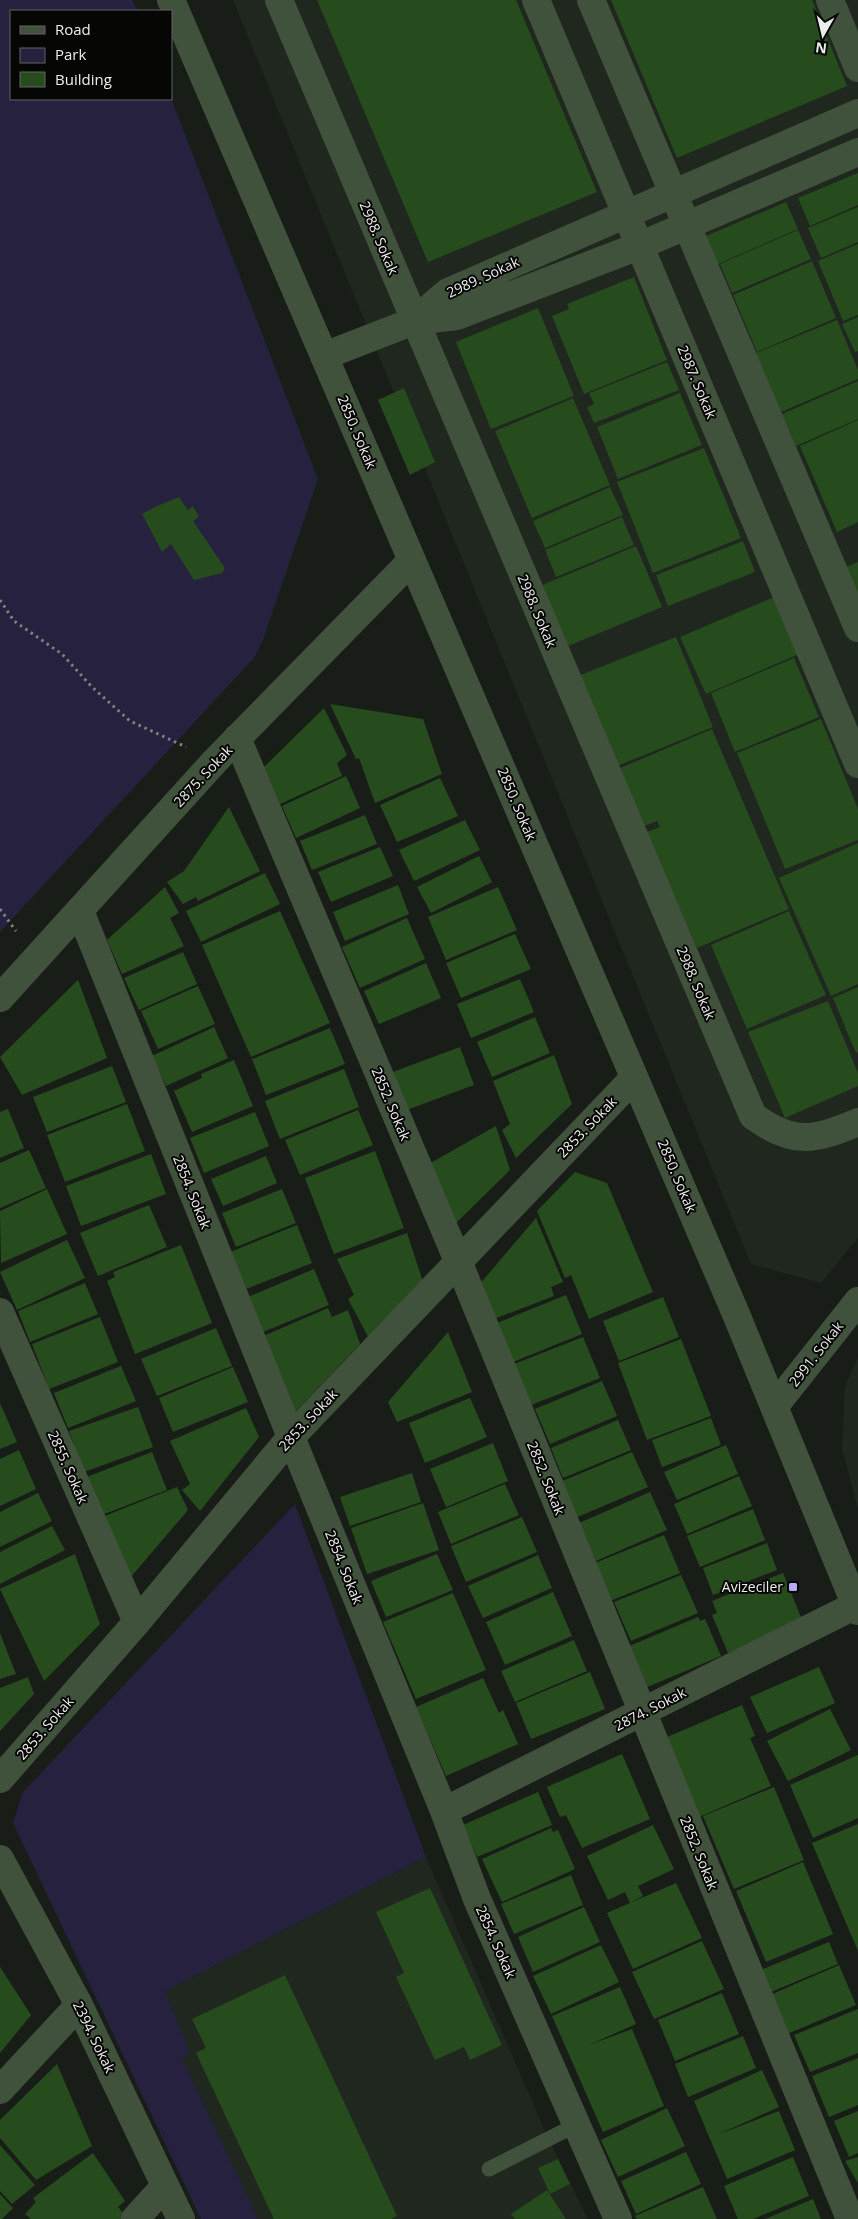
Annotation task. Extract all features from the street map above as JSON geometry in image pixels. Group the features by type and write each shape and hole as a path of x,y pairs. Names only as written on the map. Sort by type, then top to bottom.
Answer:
{"street":[{"name":"2850. Sokak","path":"171,0 634,1078 857,1608"},
{"name":"2988. Sokak","path":"279,0 753,1116 774,1131 802,1138 840,1130 858,1122"},
{"name":"2987. Sokak","path":"536,0 858,764"},
{"path":"591,0 685,226 858,628"},
{"path":"830,0 858,68"},
{"name":"2989. Sokak","path":"414,321 448,292 858,112"},
{"name":"2989. Sokak","path":"414,321 457,316 639,246 858,152"},
{"path":"324,356 414,321"},
{"name":"2875. Sokak","path":"0,998 215,761 412,560"},
{"name":"2852. Sokak","path":"237,738 458,1261 850,2219"},
{"name":"2854. Sokak","path":"80,911 444,1812 477,1899 618,2219"},
{"name":"2853. Sokak","path":"0,1779 137,1622 291,1437 634,1078"},
{"name":"2991. Sokak","path":"774,1407 858,1301"},
{"name":"2855. Sokak","path":"0,1312 137,1622"},
{"name":"2874. Sokak","path":"444,1812 857,1608"},
{"name":"2394. Sokak","path":"0,1859 79,2005 181,2219"},
{"path":"0,2090 79,2005"},
{"path":"135,2219 165,2186"}],"lane":[{"path":"489,2169 576,2125"}],"path":[{"path":"0,600 14,621 62,654 92,687 130,722 215,761"}],"shaded area":[{"path":"233,0 858,0 858,1238 821,1283 751,1264"},
{"path":"858,1357 858,1509 842,1449 845,1386"},
{"path":"426,1857 549,2140 588,2219 201,2219 165,1991"}],"green space":[{"path":"0,0 132,0 137,10 10,10 10,100 172,100 318,479 263,640 254,658 0,932"},
{"path":"295,1504 426,1857 165,1991 190,2052 182,2058 258,2219 201,2219 13,1823 23,1792"}],"building":[{"path":"317,0 516,0 597,192 428,262"},
{"path":"611,0 812,0 847,86 677,158"},
{"path":"858,173 858,205 810,226 798,198"},
{"path":"786,202 798,229 718,264 706,236"},
{"path":"858,207 858,242 821,258 808,228"},
{"path":"798,230 811,259 732,293 720,264"},
{"path":"858,244 858,315 843,321 818,261"},
{"path":"812,261 836,318 757,352 733,295"},
{"path":"634,277 667,360 584,394 552,316 569,309 567,304"},
{"path":"538,308 574,396 491,429 456,342"},
{"path":"858,317 858,351 855,352 842,324"},
{"path":"837,320 858,370 858,379 781,412 756,353"},
{"path":"667,362 679,390 594,423 587,407 594,404 589,393"},
{"path":"858,381 858,419 796,446 782,414"},
{"path":"404,388 435,462 410,475 378,400"},
{"path":"680,393 702,445 618,479 597,427"},
{"path":"573,398 610,485 532,518 495,431"},
{"path":"858,420 858,522 837,532 800,446"},
{"path":"704,448 741,538 653,573 617,482"},
{"path":"610,487 623,515 545,548 533,521"},
{"path":"179,497 188,510 193,506 199,517 193,521 225,568 222,573 194,580 171,544 162,552 142,514"},
{"path":"622,517 634,545 556,577 545,550"},
{"path":"743,541 755,572 668,606 656,575"},
{"path":"636,546 662,607 566,647 540,586"},
{"path":"858,562 858,594 846,567"},
{"path":"779,595 804,652 706,694 680,637"},
{"path":"676,637 713,727 615,767 578,676"},
{"path":"794,658 819,717 735,752 711,693"},
{"path":"330,704 423,719 442,774 375,803 359,758 356,759"},
{"path":"324,708 347,755 337,763 342,776 280,804 264,767"},
{"path":"821,719 858,809 858,840 785,869 737,753"},
{"path":"712,729 789,909 697,948 647,832 660,827 657,821 642,827 618,769"},
{"path":"346,776 360,808 296,838 282,806"},
{"path":"440,778 458,816 397,842 380,805"},
{"path":"229,807 260,871 198,901 196,897 183,904 167,882 184,871"},
{"path":"365,815 377,844 312,870 300,841"},
{"path":"465,820 480,850 414,881 399,850"},
{"path":"858,843 858,984 831,996 779,878"},
{"path":"380,847 393,876 331,902 318,872"},
{"path":"479,856 492,882 431,913 417,887"},
{"path":"265,873 280,904 201,942 186,911"},
{"path":"398,885 409,914 345,941 333,912"},
{"path":"165,887 179,913 170,918 184,946 122,974 107,940"},
{"path":"498,887 517,930 446,960 428,917"},
{"path":"280,911 330,1023 251,1057 202,945"},
{"path":"789,911 826,995 747,1029 711,945"},
{"path":"407,918 425,959 360,988 342,947"},
{"path":"515,934 531,969 461,998 446,963"},
{"path":"183,952 197,984 139,1010 124,978"},
{"path":"426,963 441,998 379,1024 364,991"},
{"path":"520,979 534,1012 471,1038 457,1004"},
{"path":"78,980 107,1058 22,1095 0,1057"},
{"path":"198,986 215,1024 158,1049 141,1011"},
{"path":"858,987 858,1052 856,1053 833,998"},
{"path":"828,1001 858,1073 858,1086 785,1118 748,1032"},
{"path":"535,1017 550,1053 492,1077 477,1042"},
{"path":"214,1027 228,1058 166,1086 152,1056"},
{"path":"330,1028 345,1064 266,1095 252,1059"},
{"path":"460,1047 474,1085 404,1111 390,1073"},
{"path":"554,1055 572,1104 516,1158 502,1130 510,1124 493,1081"},
{"path":"234,1060 253,1106 192,1132 174,1091 202,1078 201,1074"},
{"path":"112,1066 126,1102 47,1132 33,1097"},
{"path":"344,1069 359,1107 280,1139 265,1101"},
{"path":"127,1104 145,1151 65,1182 47,1135"},
{"path":"8,1109 24,1148 0,1158 0,1112"},
{"path":"358,1110 373,1145 300,1175 285,1140"},
{"path":"255,1112 269,1146 204,1173 190,1138"},
{"path":"496,1126 510,1170 452,1227 427,1165"},
{"path":"29,1150 46,1188 0,1208 0,1163"},
{"path":"375,1151 404,1228 334,1254 305,1178"},
{"path":"151,1154 166,1194 81,1226 66,1186"},
{"path":"266,1156 277,1183 223,1206 211,1179"},
{"path":"575,1172 607,1183 653,1292 589,1319 571,1275 565,1278 537,1211"},
{"path":"47,1189 67,1234 1,1263 0,1211"},
{"path":"282,1189 296,1223 236,1247 222,1213"},
{"path":"149,1205 167,1247 98,1276 80,1233"},
{"path":"536,1218 563,1282 551,1287 554,1296 494,1319 478,1286"},
{"path":"297,1225 312,1263 246,1289 230,1252"},
{"path":"407,1233 424,1285 371,1342 348,1299 354,1295 337,1259"},
{"path":"67,1240 85,1278 17,1310 0,1272"},
{"path":"181,1245 212,1323 135,1354 107,1281 115,1277 113,1272"},
{"path":"314,1269 329,1305 263,1332 248,1297"},
{"path":"85,1283 98,1314 30,1342 18,1311"},
{"path":"566,1295 582,1334 513,1362 497,1323"},
{"path":"663,1297 679,1337 619,1361 603,1321"},
{"path":"328,1308 332,1317 348,1310 360,1344 295,1412 261,1337"},
{"path":"100,1317 118,1362 49,1389 32,1344"},
{"path":"216,1328 232,1366 157,1396 141,1359"},
{"path":"448,1332 472,1392 397,1422 388,1402"},
{"path":"583,1337 600,1378 531,1405 514,1364"},
{"path":"681,1339 711,1416 647,1440 618,1363"},
{"path":"121,1366 136,1401 68,1428 54,1393"},
{"path":"233,1367 248,1402 173,1432 159,1398"},
{"path":"602,1381 617,1416 550,1444 535,1409"},
{"path":"470,1398 487,1437 425,1463 409,1423"},
{"path":"0,1403 17,1442 0,1449"},
{"path":"138,1407 153,1447 84,1472 69,1431"},
{"path":"246,1408 259,1437 200,1511 182,1490 190,1484 170,1441"},
{"path":"711,1418 721,1445 662,1467 652,1440"},
{"path":"618,1420 631,1450 563,1478 551,1448"},
{"path":"493,1443 508,1481 446,1507 430,1469"},
{"path":"726,1445 738,1474 677,1500 664,1472"},
{"path":"19,1450 36,1489 0,1506 0,1459"},
{"path":"152,1452 167,1490 99,1516 84,1478"},
{"path":"632,1452 648,1487 575,1518 560,1482"},
{"path":"412,1473 421,1502 350,1526 340,1497"},
{"path":"739,1476 752,1506 687,1534 674,1504"},
{"path":"505,1484 519,1515 451,1544 438,1512"},
{"path":"177,1487 188,1510 124,1585 95,1520"},
{"path":"650,1492 667,1530 596,1561 579,1523"},
{"path":"38,1493 52,1521 0,1547 0,1512"},
{"path":"423,1503 439,1550 367,1574 351,1528"},
{"path":"753,1509 765,1540 700,1567 687,1536"},
{"path":"522,1517 537,1552 466,1582 451,1546"},
{"path":"52,1526 65,1550 0,1584 0,1552"},
{"path":"664,1535 680,1573 610,1601 595,1563"},
{"path":"767,1543 777,1570 713,1595 703,1568"},
{"path":"75,1554 100,1624 44,1681 0,1589"},
{"path":"437,1554 453,1590 386,1617 371,1581"},
{"path":"538,1555 552,1588 483,1618 468,1586"},
{"path":"783,1573 803,1622 728,1653 712,1615 717,1613 712,1601"},
{"path":"681,1575 698,1613 631,1641 614,1602"},
{"path":"553,1592 572,1636 505,1665 486,1622"},
{"path":"453,1593 486,1670 416,1699 383,1622"},
{"path":"698,1617 700,1621 705,1619 721,1656 645,1688 627,1647"},
{"path":"0,1633 16,1674 0,1679"},
{"path":"574,1640 587,1671 515,1702 501,1671"},
{"path":"819,1667 835,1703 767,1733 750,1697"},
{"path":"590,1672 605,1709 531,1739 516,1703"},
{"path":"28,1677 34,1694 0,1731 0,1688"},
{"path":"483,1678 499,1713 503,1710 518,1744 446,1776 416,1707"},
{"path":"742,1705 755,1736 750,1738 771,1786 699,1817 665,1738"},
{"path":"830,1709 851,1750 788,1781 767,1741"},
{"path":"622,1754 650,1819 582,1848 566,1815 560,1817 547,1787"},
{"path":"858,1755 858,1818 813,1838 790,1785"},
{"path":"774,1787 804,1860 734,1889 703,1816"},
{"path":"538,1792 552,1825 477,1857 463,1825"},
{"path":"858,1824 858,1951 812,1843"},
{"path":"653,1825 674,1869 638,1886 643,1896 630,1903 625,1892 608,1900 587,1856"},
{"path":"551,1828 553,1832 558,1830 575,1869 502,1902 482,1859"},
{"path":"803,1862 833,1934 766,1962 736,1891"},
{"path":"571,1875 583,1905 514,1934 501,1904"},
{"path":"676,1883 702,1938 633,1969 607,1913"},
{"path":"430,1888 502,2045 470,2060 464,2047 435,2060 396,1977 404,1973 376,1912"},
{"path":"584,1907 600,1942 533,1972 518,1937"},
{"path":"702,1941 724,1989 654,2019 632,1972"},
{"path":"829,1942 838,1964 771,1992 761,1970"},
{"path":"601,1945 619,1982 551,2014 533,1976"},
{"path":"839,1965 856,2005 787,2034 770,1995"},
{"path":"0,1967 31,2015 0,2053"},
{"path":"285,1975 397,2216 391,2219 274,2219 196,2053 206,2048 192,2019"},
{"path":"620,1987 636,2024 589,2045 632,2029 664,2106 603,2132 552,2016"},
{"path":"722,1993 739,2034 675,2061 658,2020"},
{"path":"858,2009 858,2053 810,2072 794,2035"},
{"path":"743,2036 756,2068 688,2097 675,2064"},
{"path":"858,2058 858,2105 829,2117 812,2076"},
{"path":"57,2064 92,2146 36,2180 0,2138 0,2120"},
{"path":"762,2070 779,2107 717,2135 779,2111 795,2150 727,2179 694,2101"},
{"path":"667,2108 685,2146 618,2177 601,2140"},
{"path":"858,2111 858,2153 849,2157 834,2121"},
{"path":"0,2145 35,2185 12,2204 0,2191"},
{"path":"686,2152 701,2184 636,2214 621,2181"},
{"path":"93,2153 125,2201 118,2207 125,2215 121,2219 31,2219 25,2214 36,2202 33,2198"},
{"path":"793,2157 809,2196 753,2219 738,2219 724,2186"},
{"path":"858,2157 858,2183 845,2161"},
{"path":"558,2159 570,2184 550,2194 538,2168"},
{"path":"703,2187 717,2219 637,2219 635,2216"},
{"path":"547,2190 566,2219 515,2219 511,2214"},
{"path":"0,2194 13,2208 2,2219 0,2219"},
{"path":"813,2199 821,2219 765,2219"}],"place":[{"name":"Avizeciler","path":"793,1587"}]}
